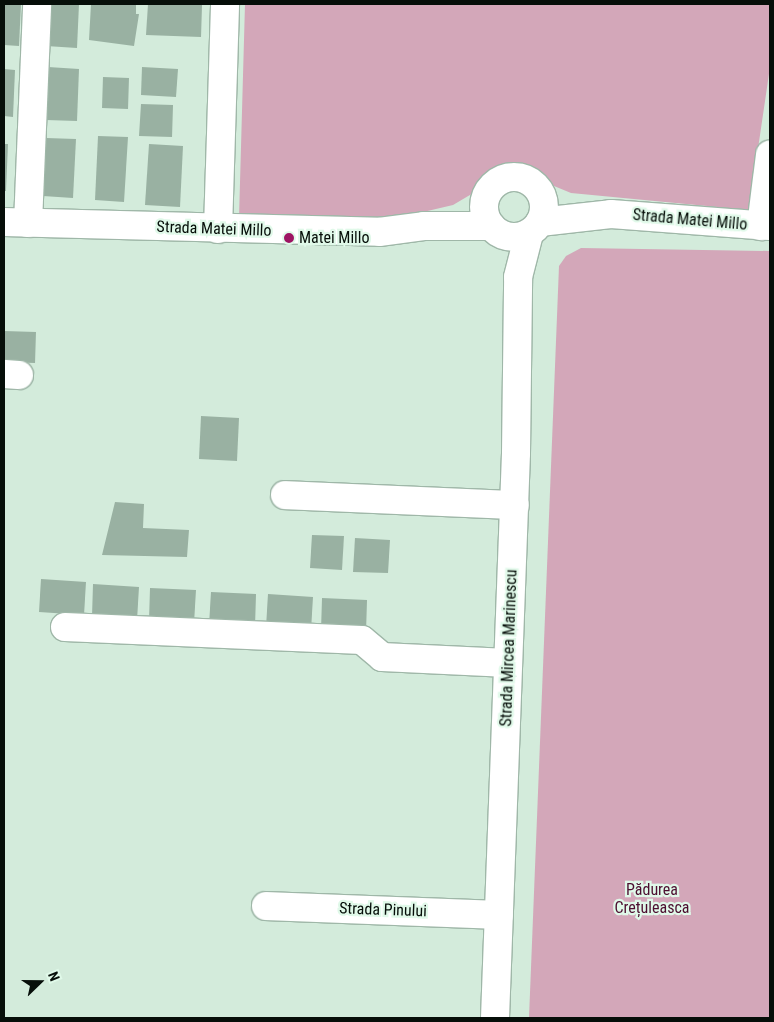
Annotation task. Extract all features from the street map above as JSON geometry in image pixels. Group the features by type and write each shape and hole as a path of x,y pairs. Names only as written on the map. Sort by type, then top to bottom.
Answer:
{"street":[{"path":"16,222 37,4"},
{"path":"218,229 225,4"},
{"path":"766,226 770,155"},
{"name":"Strada Matei Millo","path":"424,226 486,195 497,182 512,176 528,180 540,191 610,214"},
{"path":"486,195 484,211 516,229 545,206 540,191"},
{"name":"Strada Matei Millo","path":"16,222 379,232 424,226 516,229 610,214 766,226"},
{"name":"Strada Mircea Marinescu","path":"495,1018 515,505 518,277 516,229"},
{"path":"285,495 515,505"},
{"path":"65,627 362,640 382,657 508,663"},
{"name":"Strada Pinului","path":"266,906 499,915"}],"green space":[{"path":"245,4 770,4 770,67 749,210 571,193 554,186 537,171 514,166 491,174 475,192 453,205 389,220 239,218"},
{"name":"Pădurea Crețuleasca","path":"581,248 770,251 770,1018 529,1018 559,266 566,256"}],"building":[{"path":"4,4 21,4 19,46 4,45"},
{"path":"48,4 79,4 77,48 46,46"},
{"path":"91,4 136,4 136,14 139,14 134,46 89,40"},
{"path":"148,4 202,5 201,37 146,35"},
{"path":"48,67 79,69 77,121 46,120"},
{"path":"142,67 178,69 176,97 141,95"},
{"path":"4,69 15,70 13,117 4,116"},
{"path":"103,77 129,78 128,109 102,108"},
{"path":"141,104 173,105 172,137 139,136"},
{"path":"98,136 128,137 124,202 95,200"},
{"path":"46,138 76,139 73,198 43,196"},
{"path":"4,144 8,144 6,191 4,191"},
{"path":"149,144 183,146 180,207 145,205"},
{"path":"4,331 36,332 35,363 4,362"},
{"path":"201,416 239,418 237,461 199,459"},
{"path":"115,502 144,504 143,528 189,530 187,557 102,555"},
{"path":"312,535 344,536 342,570 310,568"},
{"path":"355,538 390,540 388,573 353,572"},
{"path":"41,579 86,582 84,615 39,612"},
{"path":"93,584 139,587 137,620 92,617"},
{"path":"150,588 196,590 194,623 149,621"},
{"path":"211,592 256,594 255,627 209,625"},
{"path":"268,594 313,597 311,630 266,627"},
{"path":"322,598 367,600 366,633 321,630"}],"place":[{"name":"Matei Millo","path":"289,238"}]}
